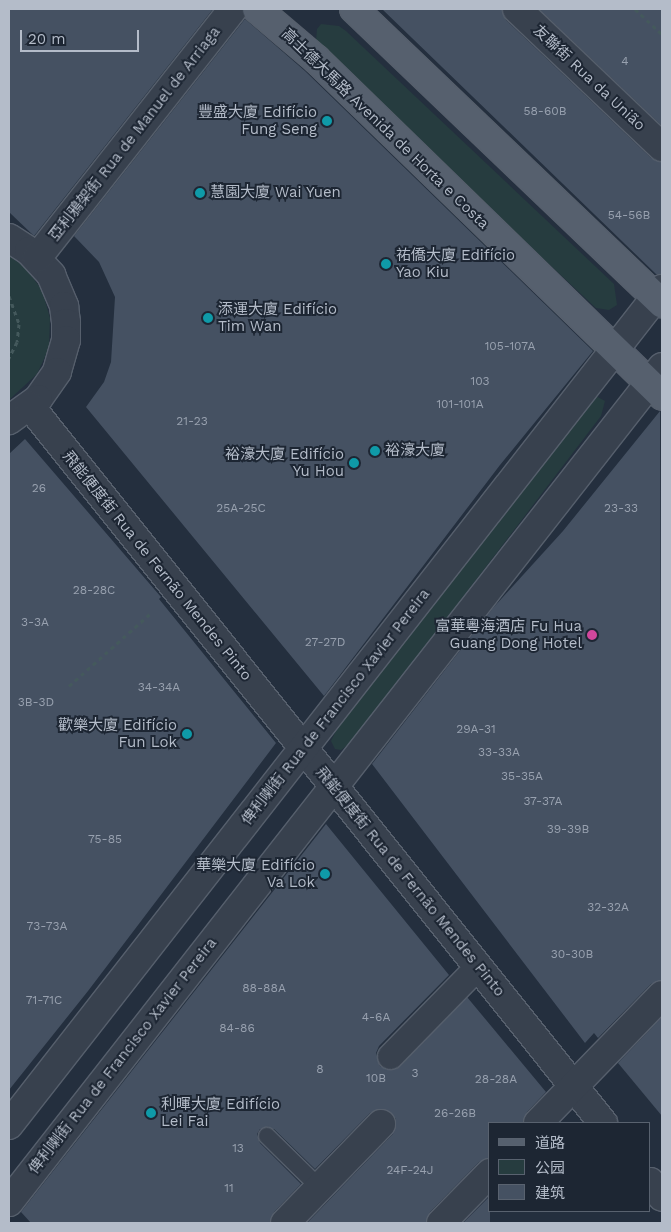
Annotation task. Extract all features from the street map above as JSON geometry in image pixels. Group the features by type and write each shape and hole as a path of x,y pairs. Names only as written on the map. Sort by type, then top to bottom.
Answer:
{"main road":[{"name":"高士德大馬路 Avenida de Horta e Costa","path":"257,9 316,59 614,350 658,382"},
{"path":"354,9 660,296"}],"street":[{"name":"亞利鴉架街 Rua de Manuel de Arriaga","path":"37,258 233,9"},
{"name":"友聯街 Rua da União","path":"516,9 662,147"},
{"path":"9,238 37,258 51,276 61,298 66,340 57,372 20,413"},
{"name":"俾利喇街 Rua de Francisco Xavier Pereira","path":"9,1125 614,350 660,296"},
{"name":"俾利喇街 Rua de Francisco Xavier Pereira","path":"9,1202 334,787 658,382"},
{"name":"飛能便度街 Rua de Fernão Mendes Pinto","path":"20,413 176,591 304,748 602,1122"},
{"path":"390,1056 478,966"},
{"path":"539,1122 662,995"},
{"path":"285,1223 381,1124"},
{"path":"441,1223 488,1175"},
{"path":"651,1183 662,1197"}],"lane":[{"path":"267,1136 320,1188"}],"path":[{"path":"635,9 662,34"},
{"path":"9,296 19,324 17,342 9,358"},
{"path":"69,686 176,591"}],"green space":[{"path":"321,24 339,26 346,31 614,284 617,305 609,310 596,308 324,54 316,41 317,29"},
{"path":"9,256 24,266 42,290 50,318 49,348 37,374 9,400"},
{"path":"594,395 605,401 601,416 353,741 341,750 335,749 331,741 337,729 580,409"}],"building":[{"path":"9,9 213,9 34,236 9,212"},
{"path":"382,9 502,9 506,20 651,158 662,162 662,274 656,274"},
{"path":"539,9 662,9 662,126"},
{"path":"245,19 305,71 593,351 500,465 324,696 86,407 104,382 111,362 115,297 99,262 74,236"},
{"path":"660,411 662,980 651,984 598,1038 594,1033 585,1043 372,764 493,608 563,531"},
{"path":"25,439 161,597 159,599 276,743 88,991 9,1090 9,454"},
{"path":"326,824 449,975 379,1046 376,1053 380,1066 387,1070 400,1066 467,997 546,1092 527,1112 523,1122 488,1122 488,1159 479,1162 430,1212 426,1223 307,1223 393,1134 396,1119 384,1109 370,1113 315,1169 274,1129 260,1129 257,1134 260,1143 301,1184 274,1212 270,1223 31,1223 21,1212"},
{"path":"662,1017 662,1116 618,1063"},
{"path":"488,1198 490,1223 463,1223"}],"place":[{"name":"豐盛大廈 Edifício Fung Seng","path":"327,121"},
{"name":"慧園大廈 Wai Yuen","path":"200,193"},
{"name":"祐僑大廈 Edifício Yao Kiu","path":"386,264"},
{"name":"添運大廈 Edifício Tim Wan","path":"208,318"},
{"name":"裕濠大廈","path":"375,451"},
{"name":"裕濠大廈 Edifício Yu Hou","path":"354,463"},
{"name":"富華粵海酒店 Fu Hua Guang Dong Hotel","path":"592,635"},
{"name":"歡樂大廈 Edifício Fun Lok","path":"187,734"},
{"name":"華樂大廈 Edifício Va Lok","path":"325,874"},
{"name":"利暉大廈 Edifício Lei Fai","path":"151,1113"}]}
